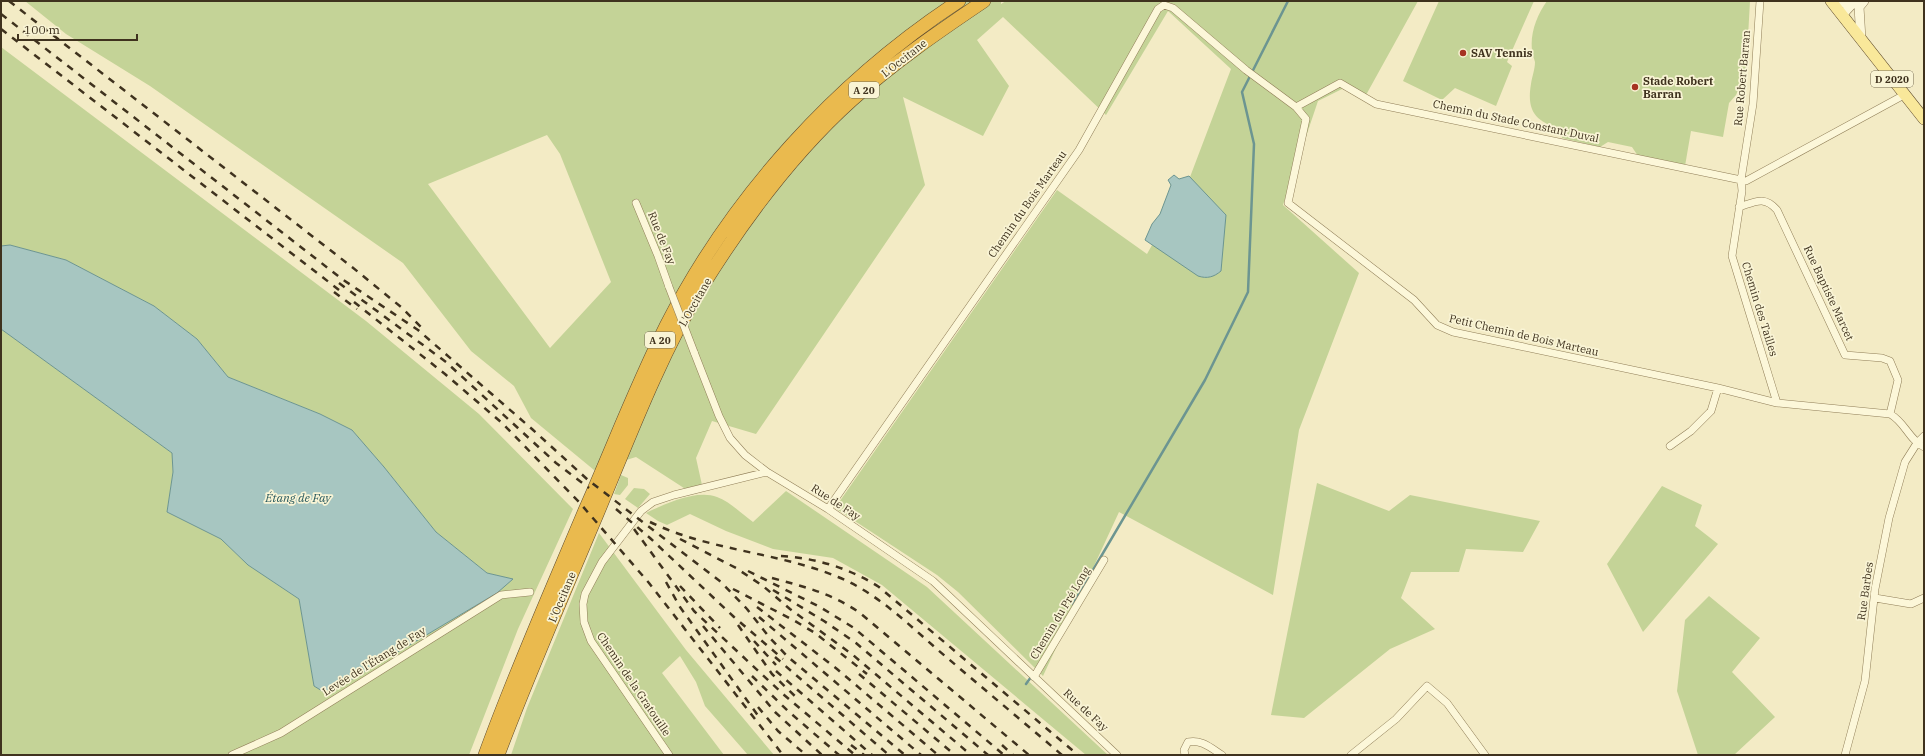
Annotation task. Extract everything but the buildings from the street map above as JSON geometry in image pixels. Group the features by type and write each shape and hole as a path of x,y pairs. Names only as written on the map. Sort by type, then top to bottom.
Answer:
{"highway":[{"name":"L'Occitane","path":"485,755 539,620 640,381 667,325 694,277 734,216 776,162 817,118 893,50 960,1"},
{"name":"L'Occitane","path":"498,755 555,613 651,386 674,338 703,285 762,198 816,136 851,101 891,67 935,34 984,1"}],"main road":[{"name":"D 2020","path":"1832,2 1924,119"}],"street":[{"name":"Rue Robert Barran","path":"1741,180 1753,104 1760,1"},
{"path":"1832,2 1851,1"},
{"path":"1842,15 1859,3"},
{"path":"1859,3 1861,39"},
{"name":"Chemin du Bois Marteau","path":"828,509 1079,150 1161,6 1168,5 1173,8 1258,79"},
{"name":"Petit Chemin de Bois Marteau","path":"1258,79 1296,107 1306,119 1288,203 1414,300 1437,325 1453,332 1718,388 1777,402"},
{"name":"Chemin du Stade Constant Duval","path":"1296,107 1340,83 1376,104 1741,180"},
{"path":"1741,180 1746,181 1904,95"},
{"name":"Chemin des Tailles","path":"1741,180 1742,191 1732,256 1777,402"},
{"name":"Rue Baptiste Marcet","path":"1739,207 1759,200 1770,202 1777,210 1846,355 1882,358 1890,361 1898,380 1890,414"},
{"name":"Rue de Fay","path":"636,203 658,256 719,416 730,438 745,455 767,472 828,509 934,581 1117,755"},
{"path":"1670,446 1691,431 1711,410 1718,388"},
{"path":"1777,402 1890,414 1898,418 1920,445"},
{"name":"Rue Barbes","path":"1845,755 1865,681 1875,588 1889,518 1905,462 1920,445 1924,436"},
{"name":"Chemin de la Gratouille","path":"669,755 591,641 584,622 583,604 585,594 602,562 645,508 674,495 767,472"},
{"name":"Chemin du Pré Long","path":"1034,677 1104,560"},
{"name":"Levée de l'Étang de Fay","path":"232,755 281,733 501,595 530,592"},
{"path":"1875,598 1911,604 1924,598"},
{"path":"1351,755 1396,719 1428,686 1446,703 1485,755"},
{"path":"1185,755 1184,750 1188,742 1195,741 1205,744 1222,755"}],"green space":[{"path":"25,1 1001,1 1001,4 1006,1 1418,1 1366,95 1342,89 1318,101 1283,205 1359,273 1299,430 1273,595 1119,512 1043,676 958,592 937,575 835,508 1057,190 1147,254 1190,177 1231,69 1168,11 1106,115 1003,17 977,40 1009,86 983,136 903,97 925,185 756,434 712,421 696,458 702,485 687,490 636,457 594,470 531,418 514,386 471,351 403,263 150,86 66,34","holes":["547,135 560,154 611,282 550,348 428,184"]},
{"name":"SAV Tennis","path":"1439,1 1534,1 1507,62 1512,66 1496,106 1455,88 1442,100 1403,81"},
{"name":"Stade Robert Barran","path":"1547,1 1750,1 1746,73 1736,95 1729,103 1723,137 1691,131 1685,166 1638,156 1632,147 1608,142 1600,147 1562,138 1563,130 1546,124 1540,120 1535,115 1530,102 1531,84 1535,67 1532,52 1533,31 1537,18"},
{"path":"1,47 366,321 479,414 573,509 518,629 469,755 1,755 1,329 172,453 173,472 167,512 221,539 248,565 299,599 314,686 327,694 497,593 512,579 487,573 436,532 352,430 320,414 228,377 197,339 154,306 66,260 10,245 1,246"},
{"path":"621,475 628,478 628,485 620,495 614,494"},
{"path":"1317,483 1389,511 1410,495 1540,521 1523,552 1466,549 1459,572 1411,572 1401,598 1435,629 1390,649 1304,718 1271,715"},
{"path":"1662,486 1702,505 1695,526 1718,544 1643,632 1607,564"},
{"path":"634,488 644,489 650,494 638,508 625,499"},
{"path":"786,491 927,587 1108,755 1086,755 882,585 833,558 773,549 726,531 690,514 667,525 646,513 690,496 709,495 726,501 753,522"},
{"path":"599,533 686,650 774,755 748,755 705,706 696,682 680,656 662,673 724,755 511,755 527,708"},
{"path":"1709,596 1760,638 1732,672 1775,717 1734,755 1698,755 1677,691 1685,620"}],"water":[{"path":"1174,175 1179,179 1189,176 1226,215 1221,271 1216,275 1207,277 1198,276 1145,240 1152,224 1160,214 1171,185 1168,180"},
{"name":"Étang de Fay","path":"10,245 66,260 154,306 197,339 228,377 320,414 352,430 436,532 487,573 513,579 497,593 327,694 314,686 299,599 248,565 221,539 167,512 173,472 172,453 1,329 1,246"}],"waterway":[{"path":"1073,604 1205,380 1248,292 1254,144 1242,92 1288,1"},
{"path":"1026,684 1031,677"}],"railway":[{"path":"9,1 352,267 401,307 421,327"},
{"path":"1,14 342,279 418,330 588,480 721,582 747,609 770,638 788,657 905,755"},
{"path":"1,29 343,293"},
{"path":"339,283 446,362 556,463 589,488"},
{"path":"334,292 357,309"},
{"path":"354,302 445,374 502,423 579,502 649,583 783,755"},
{"path":"616,509 650,538 734,617 783,659"},
{"path":"650,522 673,532 720,546 792,562 815,569 838,577 866,591 903,619 1062,755"},
{"path":"634,529 694,611 783,694 855,755"},
{"path":"680,539 736,568 763,586 790,609 853,655 971,755"},
{"path":"781,556 807,559 832,565 856,574 879,587 1078,755"},
{"path":"748,571 820,607 854,628 1004,755"},
{"path":"772,578 807,588 839,600 860,613 1029,755"},
{"path":"666,582 680,607 759,717"},
{"path":"680,586 720,628"},
{"path":"733,589 815,633 867,674"},
{"path":"773,590 824,621 856,643 988,755"},
{"path":"757,607 837,669 938,755"},
{"path":"759,617 921,755"},
{"path":"738,625 772,674 798,699"},
{"path":"703,626 775,712 822,755"},
{"path":"754,641 776,665"},
{"path":"775,657 889,755"},
{"path":"776,671 872,755"},
{"path":"859,674 955,755"},
{"path":"752,676 788,711 839,755"},
{"path":"758,707 778,731 806,755"},
{"path":"851,745 864,755"},
{"path":"1002,745 1013,755"}],"place":[{"name":"SAV Tennis","path":"1463,53"},
{"name":"Stade Robert Barran","path":"1635,87"}]}
